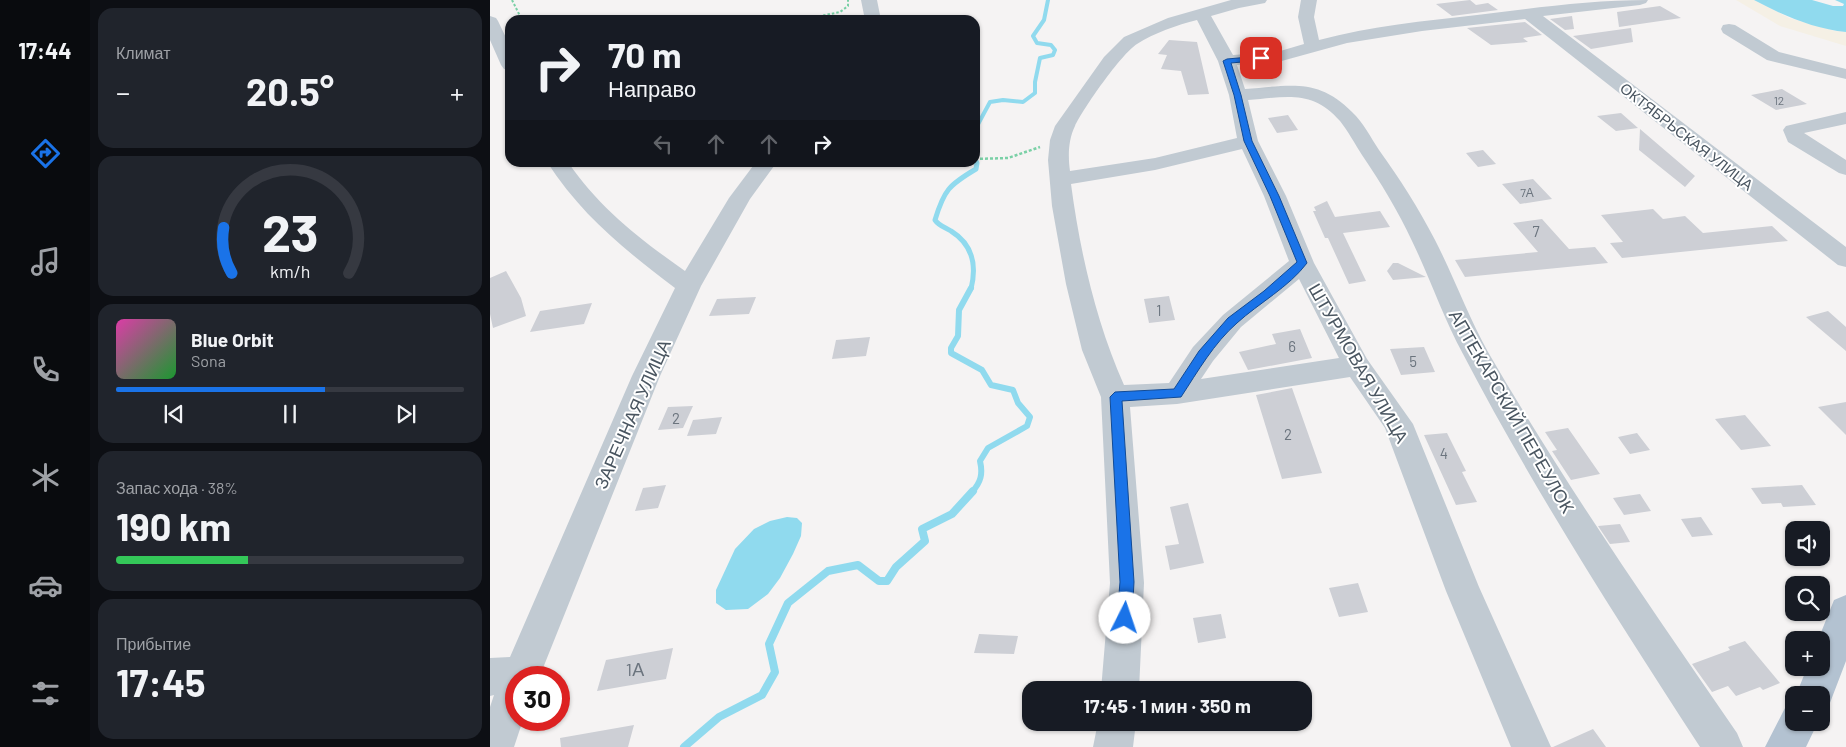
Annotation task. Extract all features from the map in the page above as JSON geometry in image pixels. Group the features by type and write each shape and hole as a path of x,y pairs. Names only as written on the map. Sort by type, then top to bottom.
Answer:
{"main road":[{"path":"1818,686 1846,612"},
{"path":"1785,747 1794,731"}],"street":[{"path":"869,0 872,15"},
{"path":"1309,0 1306,8 1306,20 1312,46"},
{"name":"ОКТЯБРЬСКАЯ УЛИЦА","path":"1494,0 1521,14 1846,260"},
{"path":"1227,61 1296,54 1312,46 1345,38 1640,0"},
{"path":"1121,681 1127,582 1115,397 1095,350 1078,284 1063,206 1058,160 1060,143 1065,126 1074,111 1110,61 1130,41 1174,21 1244,1"},
{"name":"ШТУРМОВАЯ УЛИЦА","path":"1201,13 1227,61 1238,95 1248,141 1275,196 1302,263 1357,366 1398,424 1463,591 1531,747"},
{"path":"490,21 505,54"},
{"path":"1729,29 1773,56 1846,74"},
{"name":"АПТЕКАРСКИЙ ПЕРЕУЛОК","path":"1238,95 1296,91 1318,94 1346,116 1391,182 1424,241 1450,302 1476,354 1563,502 1630,608 1723,747"},
{"path":"1846,118 1793,130 1795,138 1846,169"},
{"path":"1060,179 1163,164 1248,141"},
{"path":"560,167 571,186 621,236 689,286"},
{"name":"ЗАРЕЧНАЯ УЛИЦА","path":"518,666 646,376 689,286 740,198 763,167"},
{"path":"1177,393 1203,354 1232,321 1302,263"},
{"path":"1115,397 1177,393 1357,366"},
{"name":"ЗАРЕЧНАЯ УЛИЦА","path":"494,747 505,705"},
{"path":"1112,747 1115,731"}],"path":[{"path":"512,0 520,15"},
{"path":"825,15 840,12 848,6 848,0"},
{"path":"980,159 1008,158 1048,144 1060,143"}],"sand":[{"path":"1736,0 1754,0 1789,18 1835,31 1846,32 1846,46 1780,26"}],"water":[{"path":"1754,0 1812,0 1833,6 1843,6 1844,4 1835,0 1846,0 1846,32 1822,28 1799,20"},
{"path":"787,517 797,518 802,523 801,536 780,578 768,594 748,609 726,610 716,603 716,590 735,549 754,529 770,521"}],"building":[{"path":"1470,0 1476,5 1488,3 1498,10 1452,16 1436,4"},
{"path":"1660,6 1681,18 1619,27 1617,12"},
{"path":"1572,16 1574,29 1565,30 1550,19"},
{"path":"1525,22 1542,35 1523,38 1528,42 1491,45 1467,28"},
{"path":"1631,28 1633,42 1591,49 1573,36"},
{"path":"1169,40 1197,42 1209,94 1188,95 1181,71 1161,69 1167,55 1158,54"},
{"path":"1782,89 1807,104 1776,110 1751,95"},
{"path":"1621,113 1638,128 1616,131 1597,116"},
{"path":"1288,115 1298,130 1277,133 1268,118"},
{"path":"1640,129 1695,176 1685,187 1639,150"},
{"path":"1483,150 1496,164 1478,167 1466,153"},
{"path":"1533,179 1552,199 1520,204 1502,184"},
{"path":"1327,201 1335,217 1380,211 1390,227 1343,233 1366,281 1349,284 1328,238 1325,238 1313,211 1316,211 1314,207"},
{"path":"1653,209 1663,219 1685,216 1703,233 1772,226 1788,241 1622,258 1610,243 1623,242 1601,215"},
{"path":"1542,219 1569,249 1595,247 1608,263 1465,277 1455,260 1538,252 1513,223"},
{"path":"1393,263 1398,263 1426,277 1393,280 1387,271"},
{"path":"506,271 521,298 526,316 493,328 490,314 490,278"},
{"path":"1169,296 1175,320 1149,323 1144,299"},
{"path":"756,297 749,314 709,316 717,299"},
{"path":"592,303 584,324 530,332 540,311"},
{"path":"1828,311 1846,327 1846,351 1806,317"},
{"path":"1300,329 1312,358 1248,370 1239,352 1276,344 1272,334"},
{"path":"870,337 866,356 832,359 836,340"},
{"path":"1424,347 1435,372 1401,375 1390,349"},
{"path":"1292,388 1322,473 1282,479 1256,395"},
{"path":"1846,402 1846,435 1818,407"},
{"path":"693,406 683,428 658,430 668,407"},
{"path":"1745,415 1771,446 1741,450 1715,419"},
{"path":"722,417 716,434 687,436 693,420"},
{"path":"1568,428 1600,474 1571,480 1552,451 1557,450 1545,432"},
{"path":"1447,433 1466,471 1462,472 1477,502 1456,505 1424,435"},
{"path":"1637,433 1650,450 1630,454 1618,437"},
{"path":"666,485 658,508 635,511 643,488"},
{"path":"1802,485 1816,505 1783,507 1781,503 1762,504 1751,488"},
{"path":"1640,494 1651,511 1624,515 1613,498"},
{"path":"1188,503 1204,563 1170,570 1165,546 1179,544 1170,507"},
{"path":"1701,517 1713,535 1692,537 1681,519"},
{"path":"1620,524 1630,542 1610,544 1598,526"},
{"path":"1358,583 1368,612 1339,617 1329,588"},
{"path":"1221,614 1226,638 1198,643 1193,618"},
{"path":"979,634 1018,636 1014,654 974,653"},
{"path":"1745,641 1780,683 1763,690 1760,687 1736,696 1728,686 1712,692 1692,664 1730,650 1728,647"},
{"path":"673,648 666,679 597,691 606,660"},
{"path":"634,725 628,747 561,747 560,738"},
{"path":"1593,729 1606,747 1553,747"}],"waterway":[{"path":"980,121 990,102 1003,100 1023,102 1035,93 1035,82 1040,58 1053,55 1055,50 1051,45 1037,43 1033,36 1044,20 1048,0"},
{"path":"971,289 973,264 968,249 958,236 935,220 941,202 949,189 976,167"},
{"path":"971,288 959,310 958,336 951,348 951,353 982,370 991,385 1013,390 1018,403 1030,417 1027,426 988,448 980,461 981,474 972,492"},
{"path":"684,747 719,717 762,695 775,672 769,644 788,603 828,571 858,565 879,581 887,581 896,567 925,541 922,529 952,514 973,491"}],"route":[{"path":"1125,618 1127,582 1115,397 1177,393 1203,354 1232,321 1302,263 1275,196 1248,141 1238,95 1227,61 1261,58"}]}
